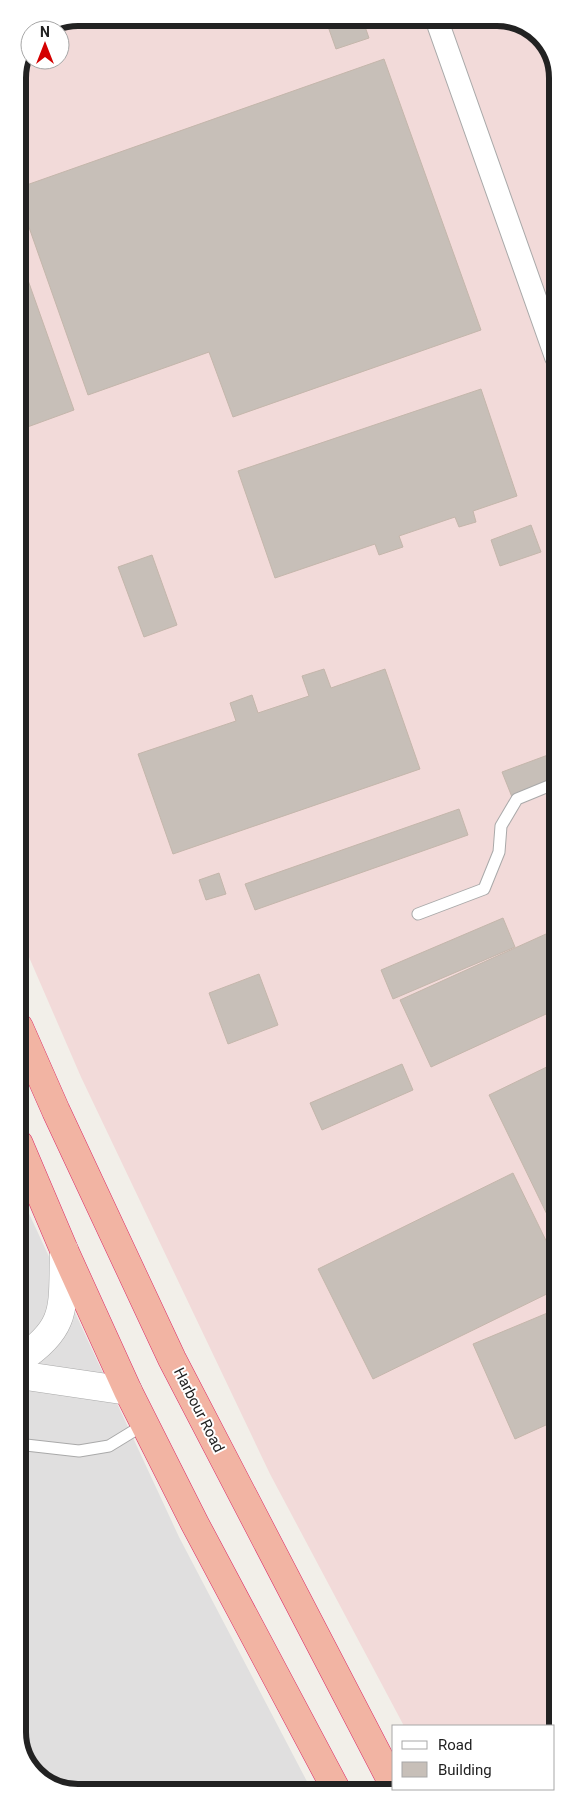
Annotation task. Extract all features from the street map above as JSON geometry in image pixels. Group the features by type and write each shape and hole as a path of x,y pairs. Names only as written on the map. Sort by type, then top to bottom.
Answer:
{"highway":[{"name":"Harbour Road","path":"26,1043 172,1359 392,1782"},
{"path":"26,1160 128,1391 195,1524 333,1784"}],"street":[{"path":"439,26 549,337"},
{"path":"26,1355 48,1337 58,1322 62,1308 64,1250"},
{"path":"26,1376 128,1391"}],"lane":[{"path":"418,914 484,889 499,852 502,826 517,799 549,786"},
{"path":"26,1445 79,1451 109,1446 145,1424"}],"shaded area":[{"path":"78,26 500,26 516,30 531,39 542,52 547,65 549,78 549,1725 403,1725 270,1474 81,1077 26,950 27,70 70,70 70,27"},
{"path":"26,1207 179,1537 308,1784 75,1784 62,1781 47,1773 35,1761 30,1751 26,1732"}],"building":[{"path":"328,26 365,26 369,38 336,49"},
{"path":"384,59 481,330 233,417 209,352 88,395 26,219 26,185"},
{"path":"26,275 74,410 26,428"},
{"path":"481,389 517,496 473,511 476,522 459,527 455,517 399,536 403,547 379,555 375,544 275,578 238,471"},
{"path":"531,525 541,552 500,566 491,540"},
{"path":"152,555 177,625 144,637 118,567"},
{"path":"324,669 331,688 385,669 420,769 173,854 138,754 236,721 230,703 252,695 258,713 309,696 302,676"},
{"path":"549,755 549,783 512,797 502,772"},
{"path":"459,809 468,835 255,910 245,884"},
{"path":"219,873 226,894 206,900 199,880"},
{"path":"503,918 515,947 393,999 381,970"},
{"path":"549,933 549,1013 431,1067 400,1000"},
{"path":"259,974 278,1025 228,1044 209,993"},
{"path":"402,1064 413,1090 322,1130 310,1103"},
{"path":"549,1066 549,1219 489,1095"},
{"path":"513,1173 549,1247 549,1293 373,1379 318,1269"},
{"path":"549,1312 549,1424 515,1439 473,1344"},
{"path":"26,1549 28,1549 28,1602 26,1602"}]}
